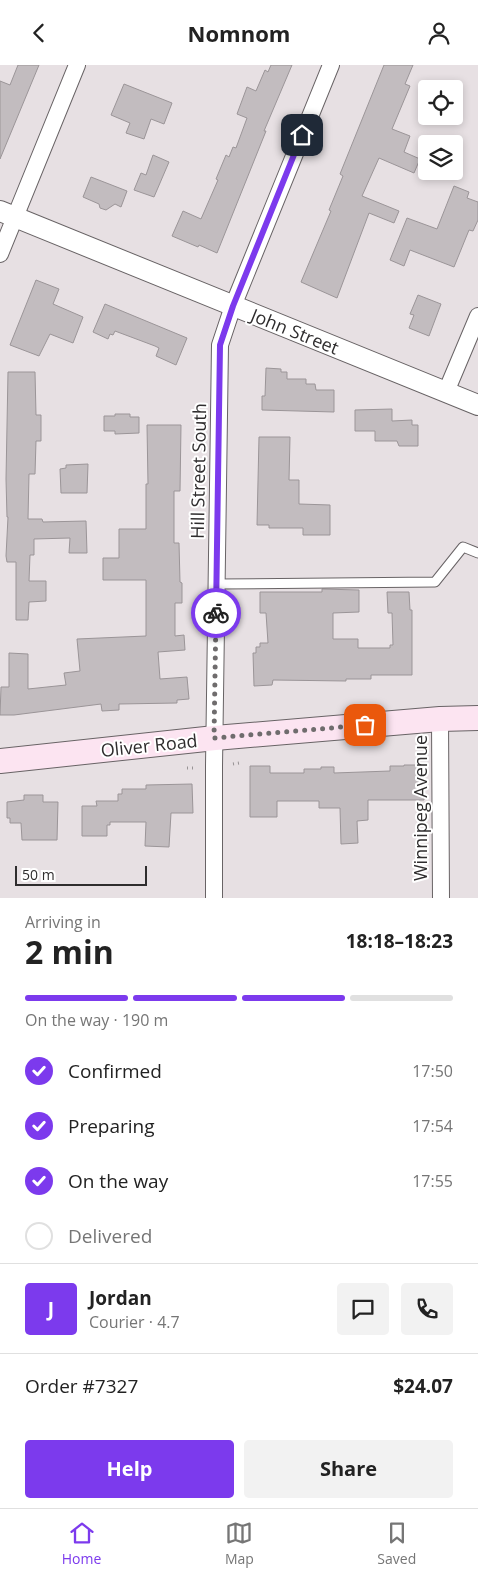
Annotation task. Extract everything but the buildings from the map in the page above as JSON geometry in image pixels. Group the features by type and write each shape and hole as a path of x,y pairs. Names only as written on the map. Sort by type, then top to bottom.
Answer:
{"main road":[{"name":"Oliver Road","path":"0,761 214,738 440,719 478,718"}],"street":[{"path":"0,254 7,214 77,65"},
{"name":"Hill Street South","path":"214,898 214,738 220,345 233,306 331,65"},
{"name":"John Street","path":"7,214 478,405"},
{"path":"446,391 478,316"},
{"name":"Winnipeg Avenue","path":"440,719 441,898"}],"lane":[{"path":"216,584 435,582 464,547 478,553"}],"path":[{"path":"233,764 239,763"},
{"path":"187,769 194,768"}],"way so far":[{"path":"216,613 214,738 365,725"}],"route":[{"path":"216,613 220,345 233,306 302,135"}]}
